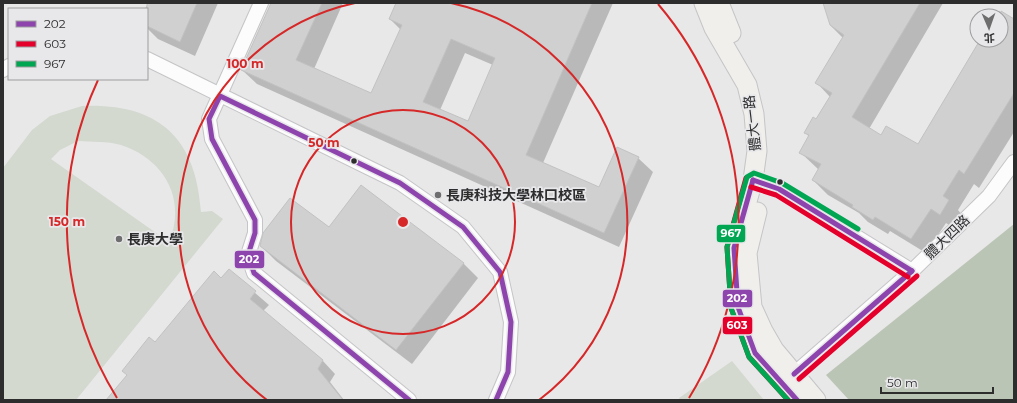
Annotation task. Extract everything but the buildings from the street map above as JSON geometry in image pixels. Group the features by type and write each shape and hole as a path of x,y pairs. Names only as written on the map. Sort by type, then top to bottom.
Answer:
{"street":[{"path":"261,3 209,119 212,139 255,220 255,233 248,254 254,273 410,400"},
{"name":"體大一路","path":"704,3 714,28 747,85 754,114 759,182"},
{"name":"體大一路","path":"718,3 728,27 759,83 769,151 759,182 747,253 752,307 797,400"},
{"path":"148,60 400,183 463,227 500,272 511,322 508,372 496,400"},
{"name":"體大四路","path":"788,379 912,271 989,196 1014,162"},
{"path":"759,182 779,188 912,271"},
{"name":"體大一路","path":"788,379 816,400"}],"shaded area":[{"path":"82,106 108,107 132,111 151,118 168,129 181,144 191,163 198,186 201,212 212,211 223,219 76,400 3,400 3,168 32,130 50,116","holes":["78,141 105,142 121,145 136,151 149,160 160,171 168,183 173,196 175,211 174,226 169,242 51,159 60,150"]},
{"path":"732,361 764,400 680,400 679,398"}],"green space":[{"path":"1014,224 1014,400 849,400 826,375"}],"transit line":[{"name":"202","path":"409,400 254,273 248,255 255,233 255,220 212,139 209,119 220,96 400,183 463,227 500,272 511,322 508,372 496,400"},
{"name":"967","path":"788,400 749,357 731,308 727,247 747,177 754,173 782,183 858,229"},
{"name":"603","path":"746,178 727,247 731,308 749,357 788,400"},
{"name":"202","path":"753,180 734,248 738,307 755,353 797,400"},
{"name":"202","path":"753,180 779,189 912,271"},
{"name":"603","path":"751,187 776,195 908,277"},
{"name":"202","path":"794,374 912,271"},
{"name":"603","path":"799,379 917,276"}],"place":[{"name":"長庚科技大學林口校區","path":"438,195"},
{"name":"長庚大學","path":"119,239"}]}
